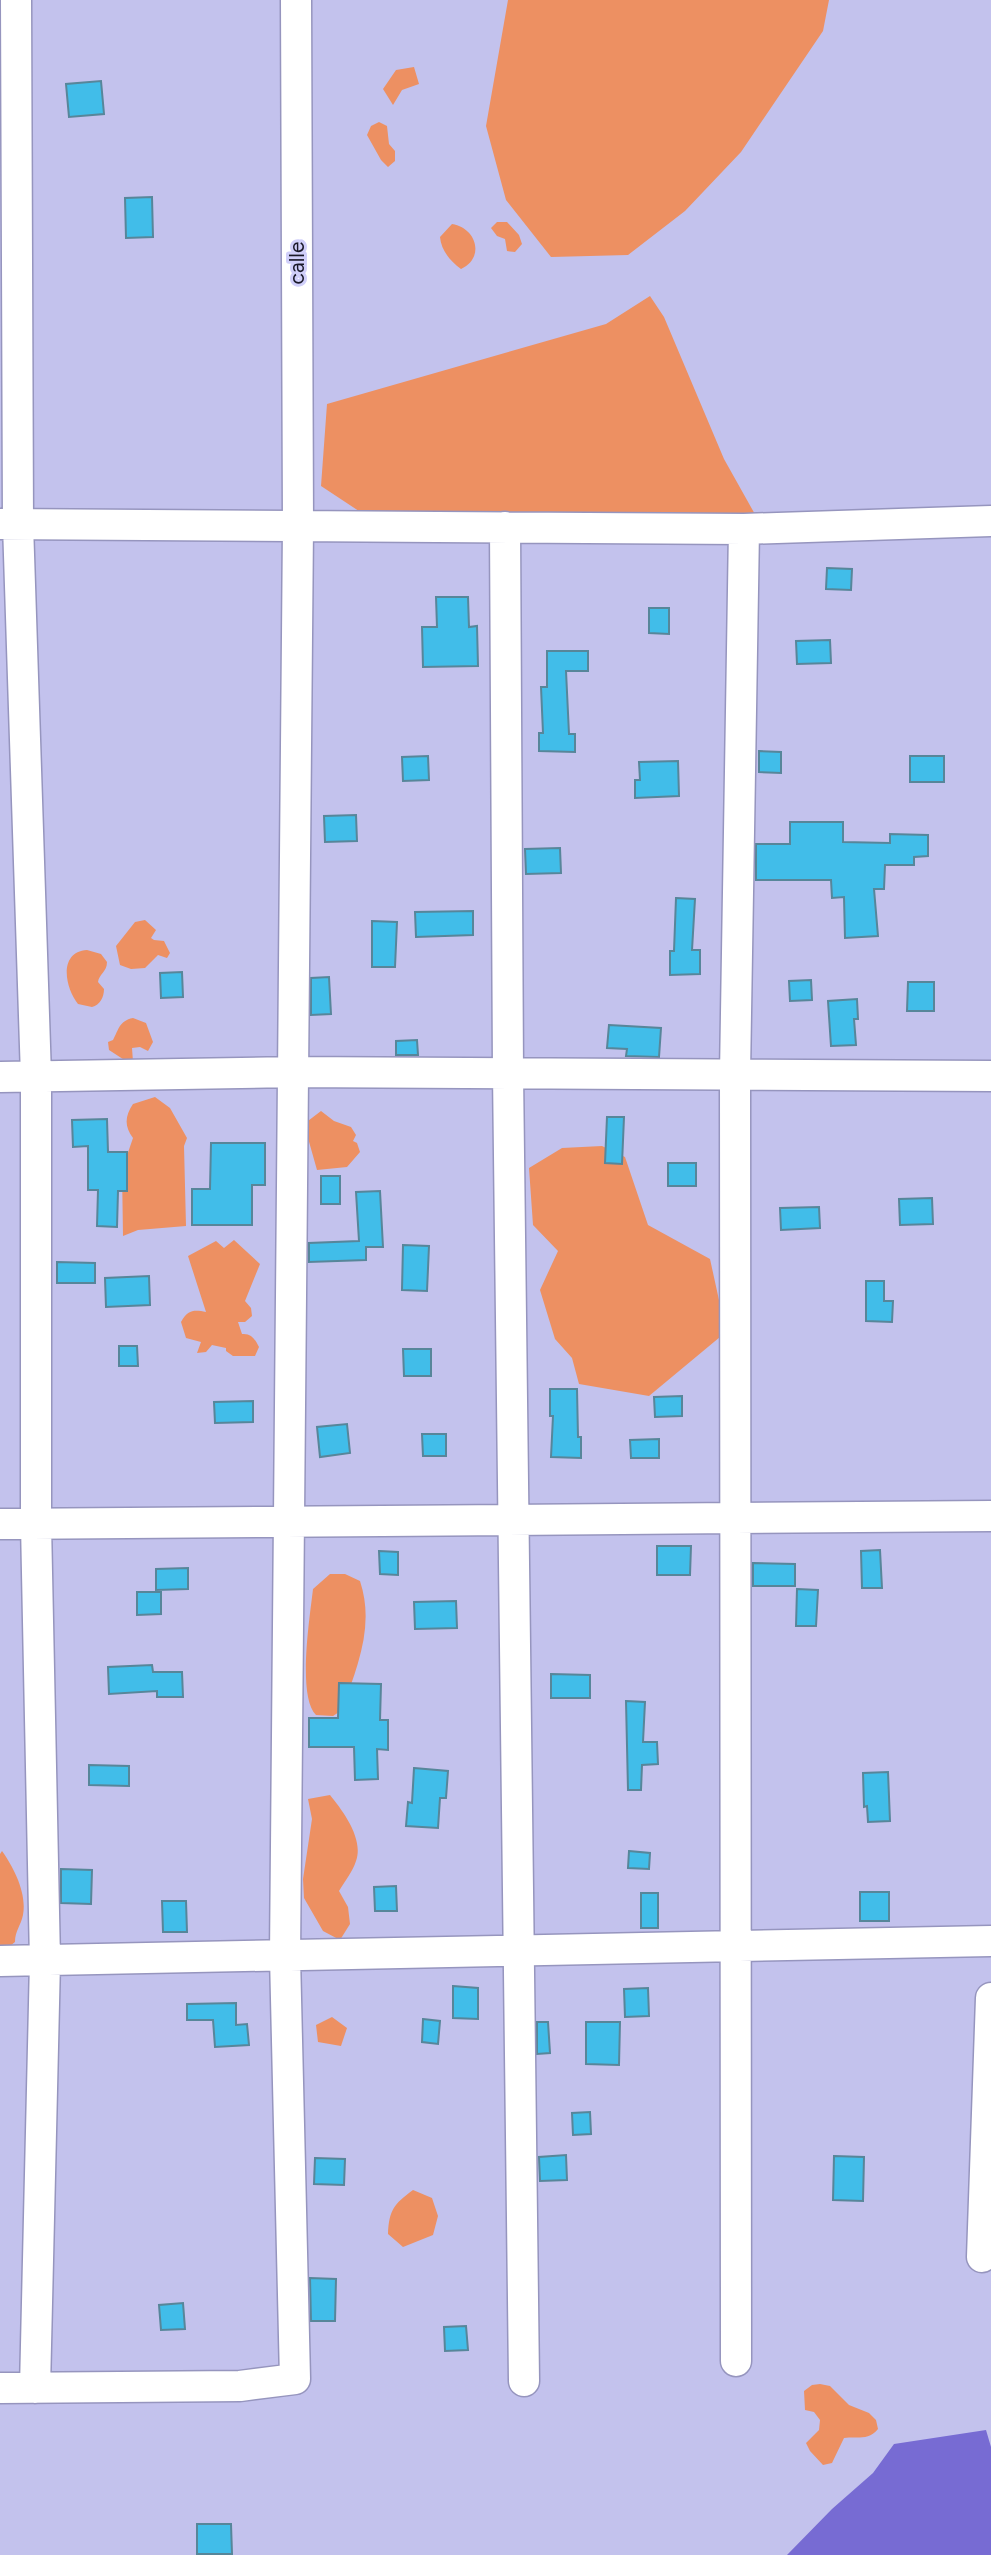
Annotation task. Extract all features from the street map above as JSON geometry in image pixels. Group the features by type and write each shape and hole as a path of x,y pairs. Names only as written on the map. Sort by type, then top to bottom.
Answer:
{"street":[{"path":"0,2388 35,2388 45,1961 36,1524 36,1077 9,524 16,0"},
{"name":"calle","path":"35,2388 240,2386 295,2379 285,1956 298,526 296,0"},
{"path":"9,524 744,529 991,521"},
{"path":"505,527 508,1073 524,2381"},
{"path":"736,2361 735,1074 744,529"},
{"path":"0,1077 293,1073 991,1076"},
{"path":"0,1524 991,1516"},
{"path":"0,1961 991,1941"},
{"path":"982,2257 991,1998"}],"shaded area":[{"path":"508,0 829,0 823,31 741,152 685,211 628,255 551,257 506,200 486,126"},
{"path":"414,67 419,84 402,90 393,105 383,89 396,70"},
{"path":"379,122 387,126 389,144 395,151 395,161 388,167 367,135 371,126"},
{"path":"497,222 507,222 519,235 522,244 515,252 507,251 505,239 497,236 491,228"},
{"path":"452,224 467,231 475,244 473,258 461,269 447,255 440,237"},
{"path":"650,296 664,317 724,459 761,525 377,523 321,486 327,404 606,324"},
{"path":"145,920 156,930 151,938 164,941 170,953 167,958 158,955 145,968 131,969 120,965 116,946 135,922"},
{"path":"87,950 101,954 107,962 98,982 104,989 103,995 99,1003 92,1007 78,1004 67,980 68,964 72,957"},
{"path":"133,1018 146,1023 153,1042 148,1051 140,1047 132,1048 133,1062 129,1063 109,1050 108,1042 113,1040 122,1023"},
{"path":"155,1097 170,1108 187,1138 184,1146 186,1226 138,1230 123,1236 122,1170 133,1138 128,1129 127,1117 133,1104"},
{"path":"321,1111 334,1121 351,1127 356,1135 353,1141 357,1143 360,1152 347,1167 317,1170 304,1124"},
{"path":"602,1146 625,1157 648,1225 710,1259 726,1332 649,1396 579,1384 572,1358 555,1339 540,1290 558,1251 533,1225 529,1168 562,1148"},
{"path":"234,1240 260,1264 245,1301 251,1308 252,1316 245,1322 238,1322 242,1334 252,1337 259,1347 255,1356 233,1356 226,1348 212,1345 206,1352 197,1353 201,1342 186,1338 181,1322 192,1311 206,1312 188,1256 216,1241 224,1248"},
{"path":"330,1574 345,1574 360,1581 366,1614 362,1646 353,1678 342,1710 333,1716 316,1715 310,1705 306,1674 313,1589"},
{"path":"330,1795 351,1826 358,1853 355,1865 339,1891 348,1907 350,1924 340,1940 323,1931 304,1898 303,1879 312,1819 308,1799"},
{"path":"2,1851 18,1881 24,1907 15,1942 0,1954 0,1854"},
{"path":"332,2017 347,2028 341,2046 318,2042 316,2025"},
{"path":"413,2190 432,2198 438,2216 433,2235 403,2247 388,2234 391,2213 401,2199"},
{"path":"812,2385 830,2386 849,2405 869,2413 876,2420 878,2429 867,2437 844,2438 832,2463 823,2465 806,2443 819,2430 820,2420 814,2412 805,2410 804,2391"},
{"path":"986,2430 991,2447 991,2555 787,2555 832,2509 873,2473 894,2444"}],"building":[{"path":"101,81 104,114 69,117 66,84"},
{"path":"152,197 153,237 126,238 125,198"},
{"path":"827,568 852,569 851,590 826,589"},
{"path":"436,597 468,597 469,627 477,626 478,666 423,667 422,627 437,627"},
{"path":"649,608 669,608 669,634 649,633"},
{"path":"830,640 831,663 797,664 796,641"},
{"path":"547,651 588,651 588,671 566,671 569,734 575,734 575,752 539,751 539,733 543,733 541,687 547,687"},
{"path":"759,751 781,752 781,773 759,772"},
{"path":"428,756 429,780 403,781 402,757"},
{"path":"910,756 944,756 944,782 910,782"},
{"path":"678,761 679,796 635,798 635,780 640,780 639,762"},
{"path":"356,815 357,841 325,842 324,816"},
{"path":"790,822 843,822 843,842 890,843 890,834 928,835 928,856 914,857 914,865 885,865 884,889 874,889 878,936 845,938 844,897 832,898 831,880 756,880 756,844 790,844"},
{"path":"560,848 561,873 526,874 525,849"},
{"path":"676,898 695,899 692,950 700,950 700,974 670,975 670,951 674,951"},
{"path":"473,911 473,935 416,937 415,912"},
{"path":"372,921 397,922 395,967 372,967"},
{"path":"182,972 183,997 161,998 160,973"},
{"path":"329,977 331,1014 311,1015 311,978"},
{"path":"811,980 812,1000 790,1001 789,981"},
{"path":"908,982 934,982 934,1011 907,1011"},
{"path":"857,999 858,1019 854,1019 856,1045 831,1046 828,1001"},
{"path":"609,1025 661,1028 659,1057 626,1056 627,1049 607,1048"},
{"path":"417,1040 418,1055 396,1055 396,1041"},
{"path":"607,1117 624,1117 622,1164 605,1163"},
{"path":"107,1119 108,1152 127,1152 127,1191 118,1191 117,1227 97,1226 98,1190 88,1190 88,1146 73,1147 72,1120"},
{"path":"211,1143 265,1143 265,1185 252,1185 252,1225 192,1225 192,1189 210,1189"},
{"path":"668,1163 696,1163 696,1186 668,1186"},
{"path":"321,1176 340,1176 340,1204 321,1204"},
{"path":"380,1191 383,1247 366,1247 366,1260 309,1262 309,1243 359,1241 356,1192"},
{"path":"932,1198 933,1224 900,1225 899,1199"},
{"path":"819,1207 820,1228 781,1230 780,1208"},
{"path":"403,1245 429,1246 427,1291 402,1290"},
{"path":"57,1262 95,1263 95,1283 57,1283"},
{"path":"149,1276 150,1305 106,1307 105,1278"},
{"path":"866,1281 884,1281 884,1301 893,1301 892,1322 866,1321"},
{"path":"119,1346 137,1346 138,1366 119,1366"},
{"path":"403,1349 431,1349 431,1376 404,1376"},
{"path":"550,1389 577,1389 581,1458 551,1457 553,1416 550,1416"},
{"path":"682,1396 682,1416 655,1417 654,1397"},
{"path":"253,1401 253,1422 215,1423 214,1402"},
{"path":"347,1424 350,1453 320,1457 317,1427"},
{"path":"422,1434 446,1434 446,1456 423,1456"},
{"path":"659,1439 659,1458 631,1458 630,1440"},
{"path":"657,1546 691,1546 690,1575 657,1575"},
{"path":"880,1550 882,1588 862,1588 861,1551"},
{"path":"379,1551 398,1552 398,1575 380,1574"},
{"path":"753,1563 795,1564 795,1586 753,1586"},
{"path":"188,1568 188,1589 156,1590 156,1569"},
{"path":"797,1589 818,1590 816,1626 796,1626"},
{"path":"137,1592 161,1592 161,1614 137,1615"},
{"path":"456,1601 457,1628 415,1629 414,1602"},
{"path":"152,1665 153,1672 182,1672 183,1697 157,1697 157,1691 109,1694 108,1667"},
{"path":"551,1674 590,1675 590,1698 551,1698"},
{"path":"339,1683 381,1684 380,1720 388,1720 388,1750 377,1749 378,1779 355,1780 354,1747 309,1747 309,1718 338,1718"},
{"path":"626,1701 645,1702 643,1742 657,1742 658,1764 642,1765 641,1790 628,1790"},
{"path":"89,1765 129,1766 129,1786 89,1785"},
{"path":"414,1768 448,1771 446,1798 440,1798 438,1828 406,1826 408,1802 412,1803"},
{"path":"888,1772 890,1821 868,1822 867,1806 864,1807 863,1773"},
{"path":"629,1851 650,1853 649,1869 628,1868"},
{"path":"61,1869 92,1870 91,1904 61,1903"},
{"path":"396,1886 397,1911 375,1911 374,1887"},
{"path":"860,1892 889,1892 889,1921 860,1921"},
{"path":"641,1893 658,1893 658,1928 641,1928"},
{"path":"162,1901 186,1901 187,1932 163,1932"},
{"path":"453,1986 478,1988 478,2019 453,2018"},
{"path":"648,1988 649,2016 625,2017 624,1989"},
{"path":"236,2003 236,2025 247,2024 249,2045 215,2047 213,2020 187,2020 187,2004"},
{"path":"423,2019 440,2021 438,2044 422,2042"},
{"path":"537,2022 548,2022 550,2053 537,2054"},
{"path":"586,2022 620,2022 619,2065 586,2064"},
{"path":"590,2112 591,2134 573,2135 572,2113"},
{"path":"566,2155 567,2180 540,2181 539,2157"},
{"path":"834,2156 864,2157 863,2201 833,2200"},
{"path":"315,2158 345,2159 344,2185 314,2184"},
{"path":"310,2278 336,2279 335,2321 311,2321"},
{"path":"183,2303 185,2329 161,2330 159,2305"},
{"path":"466,2326 468,2350 445,2351 444,2327"},
{"path":"197,2524 231,2524 232,2554 197,2554"}]}
